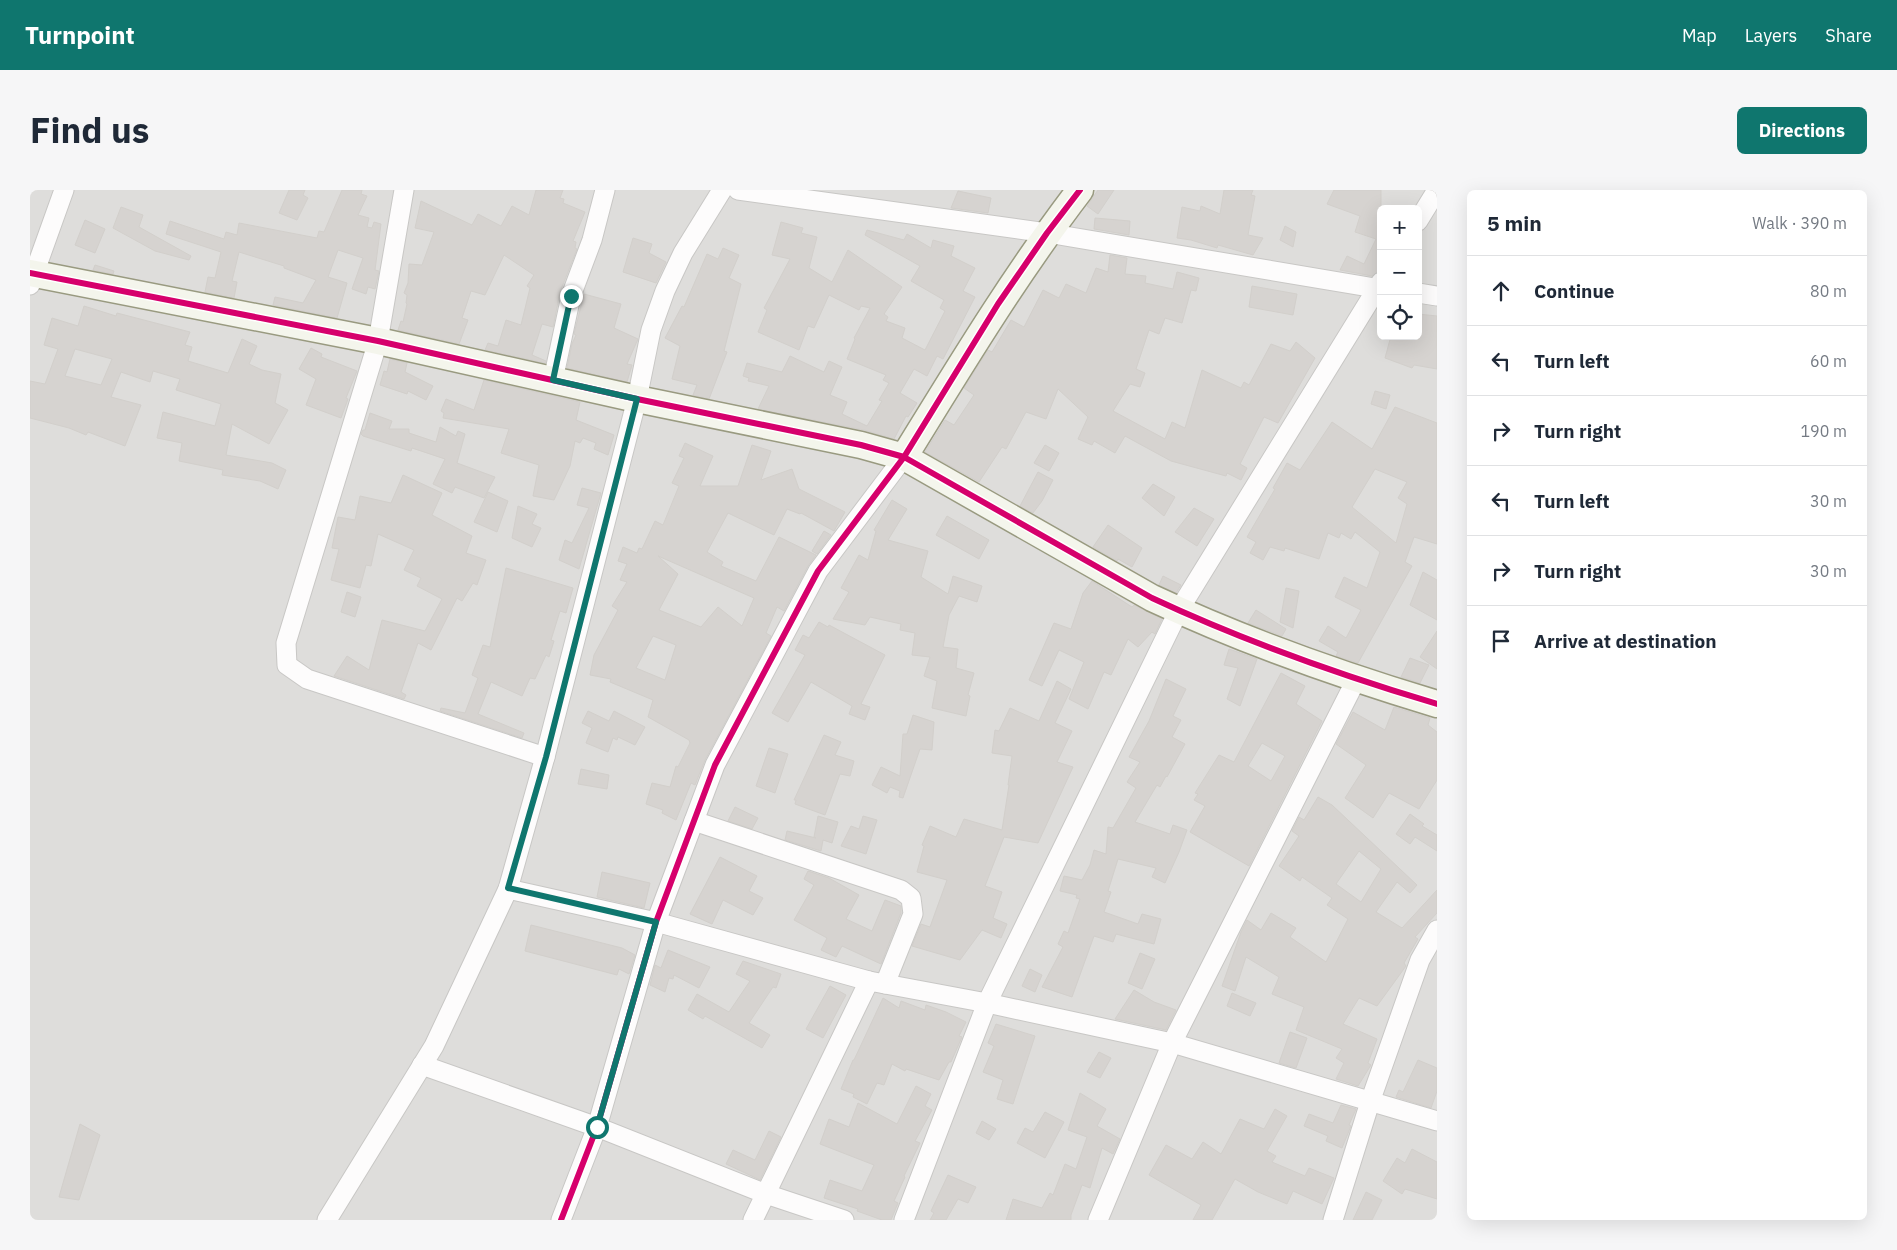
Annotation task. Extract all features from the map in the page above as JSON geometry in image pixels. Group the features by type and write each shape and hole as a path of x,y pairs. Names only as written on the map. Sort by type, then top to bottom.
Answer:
{"street":[{"path":"64,190 31,278 378,341 637,399 861,445 904,457 1152,598 1210,624 1356,680 1437,704"},
{"path":"404,190 378,341 286,643 287,665 307,679 546,757"},
{"path":"553,380 571,296 592,240 604,190"},
{"path":"326,1220 434,1046 508,888 546,757 637,399 650,330 665,291 683,253 722,190"},
{"path":"738,190 1047,233 1377,286"},
{"path":"561,1220 597,1127 656,922 715,765 818,571 904,457 998,304 1047,233 1080,190"},
{"path":"1422,214 1437,190"},
{"path":"904,1220 987,1003 1179,610 1377,291"},
{"path":"1422,294 1437,296"},
{"path":"1098,1220 1172,1043 1356,680"},
{"path":"694,822 901,890 911,898 913,914 753,1220"},
{"path":"508,888 656,922 877,983 987,1003 1172,1043 1437,1121"},
{"path":"1333,1220 1370,1102 1420,960 1437,930"},
{"path":"422,1065 597,1127 766,1194 844,1220"}],"shaded area":[{"path":"30,190 1437,190 1437,1220 30,1220"}],"building":[{"path":"289,190 305,190 303,195 308,198 297,220 279,213"},
{"path":"342,190 362,190 361,194 367,196 358,215 369,218 367,227 372,228 374,222 381,224 375,270 379,271 375,289 368,287 366,294 352,289 363,258 338,250 328,277 347,283 337,318 273,305 275,297 303,303 316,280 284,268 284,266 239,252 232,281 237,282 234,298 205,292 208,277 215,278 221,252 166,234 170,221 224,239 226,232 237,235 239,223 317,238 319,231 324,232"},
{"path":"536,190 563,190 560,198 564,199 563,203 585,212 573,241 576,242 575,248 577,249 560,292 553,327 542,324 532,355 546,361 545,363 485,350 488,343 498,346 506,320 521,325 530,288 527,286 534,275 504,255 485,295 471,291 462,318 468,320 459,344 398,330 401,321 403,322 407,304 407,295 404,293 408,283 409,264 422,265 434,232 415,228 421,201 472,225 478,214 501,226 512,206 529,215"},
{"path":"1098,190 1114,190 1098,214 1087,206"},
{"path":"1224,190 1253,190 1251,195 1255,196 1248,235 1263,238 1253,255 1218,245 1217,248 1177,238 1182,207 1200,211 1201,206 1220,214"},
{"path":"1334,190 1381,190 1381,205 1377,205 1377,273 1372,276 1340,270 1347,256 1364,264 1376,239 1355,232 1360,216 1327,204"},
{"path":"958,191 991,198 988,213 951,208"},
{"path":"121,207 143,215 139,227 191,256 189,260 155,251 113,228"},
{"path":"1095,218 1130,221 1129,235 1094,229"},
{"path":"85,220 105,229 95,253 75,245"},
{"path":"781,222 803,228 801,233 817,237 809,268 832,282 848,250 902,287 884,314 888,317 886,321 905,328 902,338 925,350 945,311 940,308 944,300 911,281 920,266 865,235 867,230 904,240 907,234 931,248 933,240 954,246 951,256 975,268 963,291 975,297 943,359 937,356 927,376 914,369 900,393 917,403 908,417 906,416 894,439 864,430 758,409 769,386 748,381 749,378 743,376 747,363 782,372 790,356 824,372 829,361 842,367 830,395 847,402 842,414 867,426 882,401 879,400 889,383 883,380 886,375 847,359 854,338 870,308 861,306 859,310 829,295 814,328 808,326 799,350 758,332 767,310 764,308 790,259 772,255"},
{"path":"1285,226 1296,232 1293,247 1280,240"},
{"path":"633,238 652,244 649,253 666,262 656,283 623,272"},
{"path":"723,248 739,255 729,278 741,284 724,351 727,352 709,399 693,395 697,385 672,379 680,346 665,338 682,306 684,307 707,254 718,259"},
{"path":"1110,255 1127,258 1125,274 1146,276 1145,283 1173,289 1177,272 1199,278 1196,291 1191,290 1182,323 1165,318 1159,334 1149,330 1136,369 1145,373 1140,387 1130,384 1113,411 1165,439 1172,422 1185,428 1202,370 1241,388 1244,382 1249,385 1271,344 1290,351 1296,342 1315,358 1278,423 1264,417 1240,464 1247,468 1241,480 1227,473 1226,476 1171,461 1125,436 1115,453 1094,441 1092,445 1078,439 1088,417 1058,389 1046,419 1026,412 1006,449 1002,447 979,482 925,452 945,420 954,425 974,395 964,388 988,350 992,352 1011,320 1024,327 1043,290 1059,298 1066,284 1086,293 1096,268 1108,272"},
{"path":"95,265 114,271 113,274 93,270"},
{"path":"1252,286 1297,294 1293,315 1249,307"},
{"path":"584,294 621,304 614,328 638,339 627,364 632,365 627,382 567,368"},
{"path":"84,306 116,316 117,313 190,332 185,345 192,347 188,361 228,373 242,339 257,346 249,364 262,370 281,374 275,403 288,410 269,444 232,424 226,455 272,463 286,470 278,489 260,481 222,475 223,470 179,461 182,443 157,438 163,412 215,426 221,404 176,390 180,379 153,371 150,382 121,372 111,397 141,405 125,446 88,432 86,435 69,428 30,418 30,381 45,384 58,349 44,345 52,318 78,326","holes":["75,349 112,359 101,385 65,376"]},
{"path":"1422,314 1437,316 1437,369 1414,365 1412,368 1385,358 1390,340 1422,340"},
{"path":"311,348 322,354 321,357 357,371 346,398 348,399 341,418 306,405 316,379 299,369"},
{"path":"390,359 407,363 405,372 433,386 426,400 408,391 407,394 380,385 384,371 387,372"},
{"path":"484,380 580,402 576,420 614,435 608,455 594,449 596,443 583,438 580,443 575,441 570,466 554,500 533,496 539,465 501,453 509,429 443,418 444,413 441,411 446,399 474,410"},
{"path":"1375,391 1390,395 1386,409 1371,404"},
{"path":"1395,407 1437,423 1437,544 1414,537 1405,562 1412,566 1358,663 1336,656 1338,652 1319,641 1328,626 1346,638 1361,610 1335,597 1344,577 1367,588 1380,552 1355,532 1351,539 1341,533 1339,538 1328,533 1319,559 1285,548 1284,551 1270,547 1263,560 1250,553 1256,542 1247,537 1275,489 1273,488 1287,463 1300,470 1332,422 1372,449","holes":["1375,469 1407,482 1398,498 1407,504 1396,543 1352,507"]},
{"path":"370,413 392,421 389,429 409,429 409,433 436,442 440,427 456,436 458,431 465,434 457,463 495,477 484,498 455,487 452,493 433,484 445,459 412,448 411,451 363,436 361,434 365,430"},
{"path":"685,443 713,456 700,486 738,486 752,445 771,451 761,480 792,469 799,489 845,512 834,531 801,513 787,509 774,535 728,513 707,552 723,562 721,566 756,581 779,537 816,555 784,611 777,607 766,633 771,636 705,760 695,785 691,783 676,820 662,813 663,810 646,804 652,783 670,787 676,766 678,767 690,743 689,740 648,717 653,700 610,682 611,679 590,675 594,655 618,610 612,606 627,582 620,580 627,564 618,561 623,547 637,553 639,548 642,549 655,521 663,525 679,486 672,483 684,458 679,456","holes":["658,556 754,598 742,626 718,607 701,627 659,610 678,574","653,636 676,645 665,680 636,668"]},
{"path":"1045,445 1059,453 1049,471 1034,463"},
{"path":"1038,472 1053,480 1033,513 1020,506"},
{"path":"403,475 442,493 432,515 472,536 466,553 486,560 477,585 473,583 462,601 457,598 431,650 418,643 401,692 406,695 404,699 334,676 347,656 369,670 382,620 425,631 442,599 417,586 421,578 404,570 414,550 378,534 371,566 366,565 360,588 331,580 339,549 332,548 338,517 355,520 360,496 391,503"},
{"path":"1153,484 1175,497 1164,516 1142,498"},
{"path":"582,488 601,493 579,569 559,560 565,540 572,543 589,508 577,505"},
{"path":"488,492 508,501 497,532 474,522"},
{"path":"892,500 907,509 888,540 928,551 921,577 948,594 953,576 982,586 977,602 959,596 949,615 943,647 958,649 956,668 974,673 968,695 970,696 966,716 932,708 937,681 924,676 930,657 912,655 915,633 900,630 901,624 870,617 865,625 833,619 849,592 841,588 859,555 868,560 876,531 874,530"},
{"path":"518,506 537,514 532,524 541,528 532,547 512,538"},
{"path":"1194,508 1214,519 1197,546 1175,532"},
{"path":"947,516 989,540 979,559 936,535"},
{"path":"1108,525 1142,548 1132,567 1118,559 1117,561 1093,547"},
{"path":"824,531 831,535 817,554 812,551"},
{"path":"506,568 573,588 566,613 560,611 551,640 554,641 549,657 546,655 535,679 530,678 522,696 491,682 478,714 524,733 522,738 440,711 441,708 465,713 478,678 472,675 483,645 490,647"},
{"path":"1423,572 1437,580 1437,620 1410,605"},
{"path":"1163,576 1181,585 1176,593 1159,585"},
{"path":"1092,581 1132,607 1134,605 1162,619 1155,634 1152,632 1138,647 1128,639 1111,675 1104,672 1088,709 1069,699 1084,662 1059,650 1042,686 1029,680 1054,623 1071,629 1083,593"},
{"path":"1286,588 1299,591 1293,628 1280,622"},
{"path":"347,592 361,597 355,617 341,612"},
{"path":"1256,610 1286,629 1282,636 1248,623"},
{"path":"819,622 828,627 829,625 885,655 861,704 870,707 865,720 849,714 852,706 811,682 788,722 772,713 805,655 795,650 803,635 809,638"},
{"path":"1437,631 1437,669 1420,657"},
{"path":"1229,649 1257,659 1240,706 1227,699 1238,668 1224,665"},
{"path":"1410,658 1429,665 1420,683 1401,677"},
{"path":"1281,673 1305,686 1296,704 1322,721 1249,866 1190,832 1205,806 1194,800 1198,794 1195,793 1219,755 1234,762","holes":["1262,743 1285,756 1271,781 1248,766"]},
{"path":"1166,679 1186,689 1173,716 1181,720 1172,737 1185,744 1167,777 1160,787 1157,785 1135,822 1170,834 1173,825 1187,830 1165,883 1152,877 1156,868 1118,859 1108,891 1111,892 1104,912 1138,924 1142,914 1161,919 1154,944 1116,934 1113,942 1094,936 1072,997 1042,987 1063,947 1058,944 1064,931 1068,933 1080,899 1076,898 1077,895 1060,891 1064,876 1082,880 1090,865 1094,850 1106,854 1108,827 1113,828 1136,788 1127,782 1140,762 1129,757 1149,721"},
{"path":"1057,681 1071,689 1055,723 1072,731 1057,762 1073,767 1038,843 1004,837 985,886 1002,892 993,918 1007,924 1001,938 982,930 960,960 912,946 921,924 930,927 947,880 917,872 924,846 922,845 930,826 956,837 964,819 1002,830 1012,756 992,753 995,730 999,731 1010,708 1039,721"},
{"path":"1394,707 1430,718 1428,725 1437,732 1437,780 1419,809 1389,793 1373,818 1345,798 1366,765 1336,744 1353,712 1385,730"},
{"path":"588,711 609,721 614,711 645,727 635,745 618,737 617,740 613,738 608,752 586,743 592,728 582,723"},
{"path":"913,715 934,722 932,750 920,749 903,798 899,797 900,791 890,787 887,793 872,785 881,767 900,776 903,734 907,734"},
{"path":"824,735 841,742 835,755 854,761 850,776 840,774 825,815 795,804 796,800 794,800"},
{"path":"769,748 788,754 775,793 756,786"},
{"path":"581,769 609,775 607,789 578,784"},
{"path":"1318,797 1332,805 1417,885 1410,893 1397,882 1376,912 1402,928 1437,890 1437,913 1415,937 1418,939 1404,963 1406,966 1377,1006 1359,998 1343,1024 1377,1039 1368,1063 1371,1065 1358,1086 1336,1079 1344,1063 1336,1058 1342,1049 1296,1030 1304,1007 1272,994 1279,977 1246,957 1235,991 1222,986 1247,920 1261,930 1271,913 1296,928 1290,937 1326,962 1348,919 1327,905 1332,898 1302,877 1300,881 1279,866 1299,836 1292,831 1299,817 1304,820","holes":["1359,851 1381,869 1361,902 1336,884"]},
{"path":"735,807 758,818 752,829 728,821"},
{"path":"1410,814 1424,824 1422,826 1437,835 1437,851 1415,837 1410,844 1396,834"},
{"path":"818,816 838,822 832,843 823,840 821,851 785,840 787,831 816,838 814,837"},
{"path":"863,816 877,820 866,854 841,846 851,826 859,829"},
{"path":"720,857 757,876 749,891 763,898 753,915 723,900 712,924 690,914"},
{"path":"808,871 829,878 859,895 846,919 872,931 885,900 901,906 901,913 881,964 842,946 836,957 821,950 827,938 794,920 814,885 804,879"},
{"path":"602,872 650,883 644,908 597,897"},
{"path":"531,925 622,948 635,955 629,974 619,969 617,975 525,951"},
{"path":"668,950 710,967 699,988 674,975 673,979 669,978 665,992 650,985 655,965 661,968"},
{"path":"1140,953 1155,959 1142,989 1128,983"},
{"path":"743,961 781,974 776,988 773,987 749,1023 770,1035 762,1048 705,1016 703,1019 688,1010 697,994 729,1012 750,981 736,974"},
{"path":"1030,969 1042,975 1035,992 1022,986"},
{"path":"830,986 846,995 823,1038 806,1029"},
{"path":"1134,990 1154,1002 1176,1010 1166,1030 1115,1019"},
{"path":"1232,993 1256,1003 1250,1016 1227,1006"},
{"path":"883,998 899,1008 901,1001 925,1010 926,1005 966,1022 959,1036 962,1037 951,1062 949,1062 939,1080 906,1069 905,1071 892,1064 884,1085 877,1083 867,1104 853,1097 854,1094 841,1089"},
{"path":"996,1024 1035,1036 1013,1104 997,1099 1003,1080 983,1072 994,1046 988,1043"},
{"path":"1290,1032 1307,1038 1296,1068 1279,1063"},
{"path":"1099,1052 1111,1058 1100,1078 1087,1072"},
{"path":"1418,1060 1437,1068 1437,1091 1431,1108 1396,1097 1399,1090 1403,1092"},
{"path":"916,1086 931,1094 925,1106 932,1110 915,1141 920,1143 894,1201 898,1203 891,1220 882,1220 857,1211 858,1209 824,1198 830,1180 862,1191 874,1165 820,1144 829,1119 849,1127 858,1103 897,1124"},
{"path":"1080,1093 1106,1109 1097,1126 1120,1139 1113,1154 1102,1148 1090,1188 1082,1185 1071,1220 1006,1220 1013,1199 1042,1208 1050,1193 1053,1195 1065,1164 1076,1169 1087,1137 1068,1130"},
{"path":"1341,1105 1356,1109 1342,1148 1326,1141 1328,1136 1304,1126 1309,1114 1333,1123"},
{"path":"1275,1109 1287,1116 1267,1151 1276,1156 1272,1162 1305,1176 1309,1168 1334,1178 1322,1204 1293,1191 1287,1204 1258,1192 1235,1179 1212,1220 1193,1220 1201,1205 1149,1175 1166,1145 1192,1159 1203,1142 1221,1154 1240,1119 1264,1129"},
{"path":"1045,1112 1064,1122 1045,1158 1017,1143 1025,1128 1033,1132"},
{"path":"982,1121 996,1129 989,1140 976,1133"},
{"path":"80,1124 100,1135 79,1200 59,1197"},
{"path":"769,1131 781,1137 760,1180 726,1164 733,1150 755,1160"},
{"path":"1412,1149 1437,1162 1437,1199 1405,1189 1402,1194 1383,1181 1397,1158 1405,1163"},
{"path":"948,1175 976,1187 968,1203 958,1199 946,1220 930,1220 934,1213 931,1211"},
{"path":"1366,1192 1382,1200 1372,1220 1353,1220"}],"cycle path":[{"path":"561,1220 597,1127 656,922 715,765 818,571 904,457 998,304 1047,233 1080,190"},
{"path":"30,273 378,341 637,399 861,445 904,457 1152,598 1257,643 1364,681 1437,704"}],"route":[{"path":"571,296 553,380 637,399 546,757 508,888 656,922 597,1127"}]}
